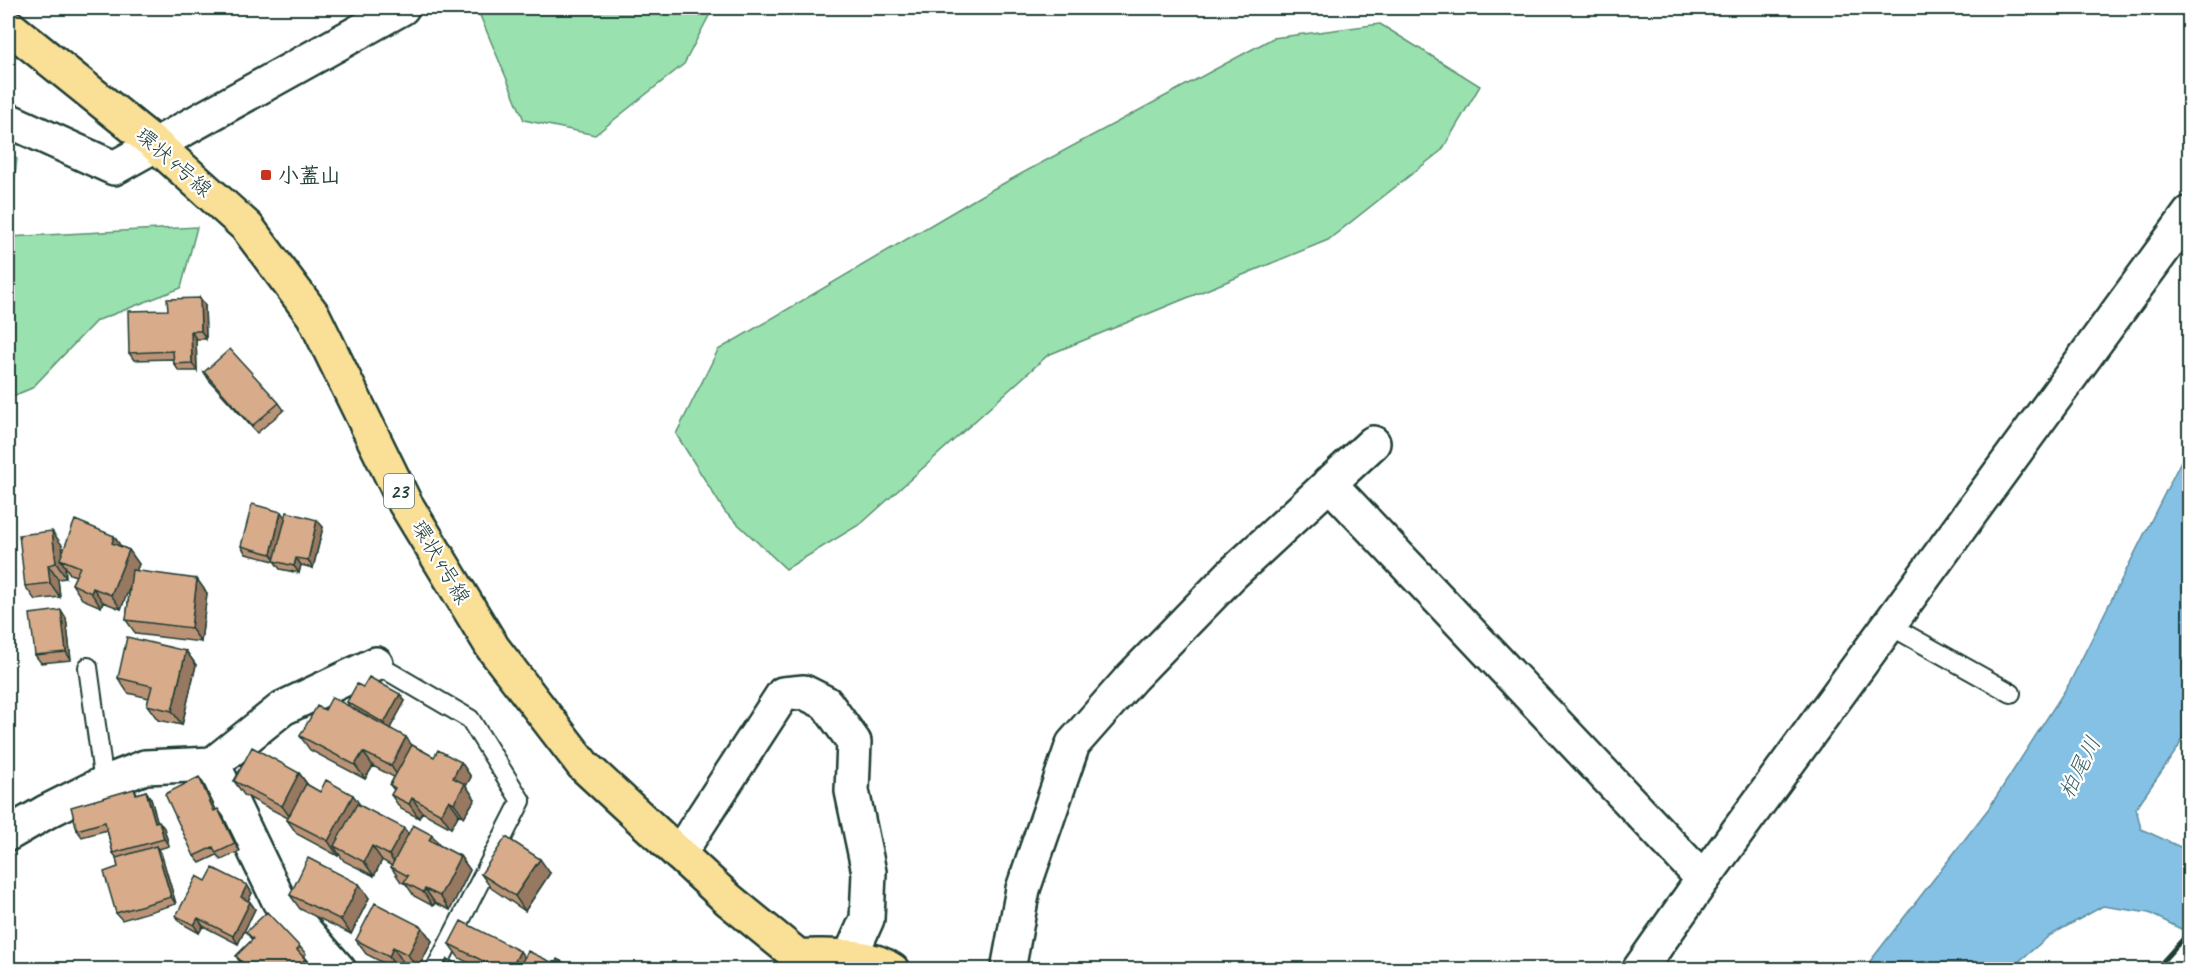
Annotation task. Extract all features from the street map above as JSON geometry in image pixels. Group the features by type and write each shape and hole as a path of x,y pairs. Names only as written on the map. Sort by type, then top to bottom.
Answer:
{"main road":[{"name":"環状4号線","path":"8,26 156,144 247,227 313,315 405,503 493,648 583,765 729,900 806,963"},
{"name":"23","path":"806,963 850,957 882,963 892,969"}],"street":[{"path":"8,120 114,168 402,8"},
{"path":"1640,969 1703,879 2190,213"},
{"path":"1008,969 1023,888 1073,744 1132,677 1231,575 1373,443"},
{"path":"1329,483 1703,879"},
{"path":"8,834 104,783 145,767 213,764 283,708 376,664"},
{"path":"679,854 783,694 804,692 826,703 854,742 852,791 869,872 867,919 850,957"},
{"path":"213,764 279,901 339,969"}],"lane":[{"path":"1889,625 2011,693"},
{"path":"376,664 470,719 522,801 435,969"},
{"path":"88,667 104,783"}],"green space":[{"path":"479,8 713,8 684,64 595,135 524,120 479,13"},
{"path":"1380,24 1480,86 1442,150 1328,240 1048,355 862,523 786,569 725,512 676,434 718,350 982,195 1273,38"},
{"path":"8,153 17,159 8,229"},
{"path":"197,227 181,288 96,321 32,388 8,398 8,237"}],"water":[{"name":"柏尾川","path":"2189,445 2189,722 2178,748 2136,808 2141,829 2189,851 2189,933 2149,913 2103,906 2049,936 2010,969 1864,969 1989,808 2069,684"}],"building":[{"path":"200,298 201,331 191,331 192,363 174,364 173,351 129,353 128,311 168,310 167,299"},
{"path":"230,349 279,403 252,426 204,372"},
{"path":"252,504 281,512 271,554 241,546"},
{"path":"287,512 317,520 308,560 296,558 294,566 274,561"},
{"path":"75,520 114,536 112,543 129,550 111,595 93,588 91,593 72,584 80,567 60,559"},
{"path":"52,531 56,563 48,565 50,583 25,586 19,535"},
{"path":"132,570 197,579 191,628 126,620"},
{"path":"61,610 66,652 35,655 30,614"},
{"path":"127,637 186,651 172,711 147,705 152,686 118,678"},
{"path":"369,677 400,694 384,723 347,702 357,684 363,687"},
{"path":"332,697 406,737 391,766 363,752 355,765 300,736 317,706 325,710"},
{"path":"412,745 434,757 438,750 461,762 453,778 465,784 454,803 449,800 441,814 412,798 409,804 391,795 395,788 390,785"},
{"path":"252,747 299,773 282,806 234,781"},
{"path":"199,777 214,811 218,809 235,844 216,853 213,847 194,856 165,794"},
{"path":"326,780 353,795 328,841 287,820 306,784 320,792"},
{"path":"134,789 136,794 146,791 155,822 159,821 164,839 113,853 105,822 77,830 71,807"},
{"path":"357,804 404,828 389,855 372,846 364,862 334,846"},
{"path":"413,825 432,835 429,840 460,856 440,896 425,889 423,892 404,882 408,876 391,867"},
{"path":"506,837 540,859 515,896 481,874"},
{"path":"156,846 171,897 116,913 104,872 118,867 116,858"},
{"path":"308,858 359,884 341,920 290,895"},
{"path":"213,868 247,885 241,897 250,902 233,936 198,918 194,925 176,916 197,876 206,881"},
{"path":"375,903 422,927 408,955 393,947 389,957 356,940"},
{"path":"267,912 300,947 297,950 305,959 295,969 249,969 236,956 253,939 246,932"},
{"path":"461,921 520,951 511,969 499,969 449,944"},
{"path":"528,951 555,964 557,959 577,969 518,969"},
{"path":"447,959 466,969 442,969"}],"railway":[{"path":"2155,970 2190,931"}],"place":[{"name":"小蓋山","path":"266,175"}]}
